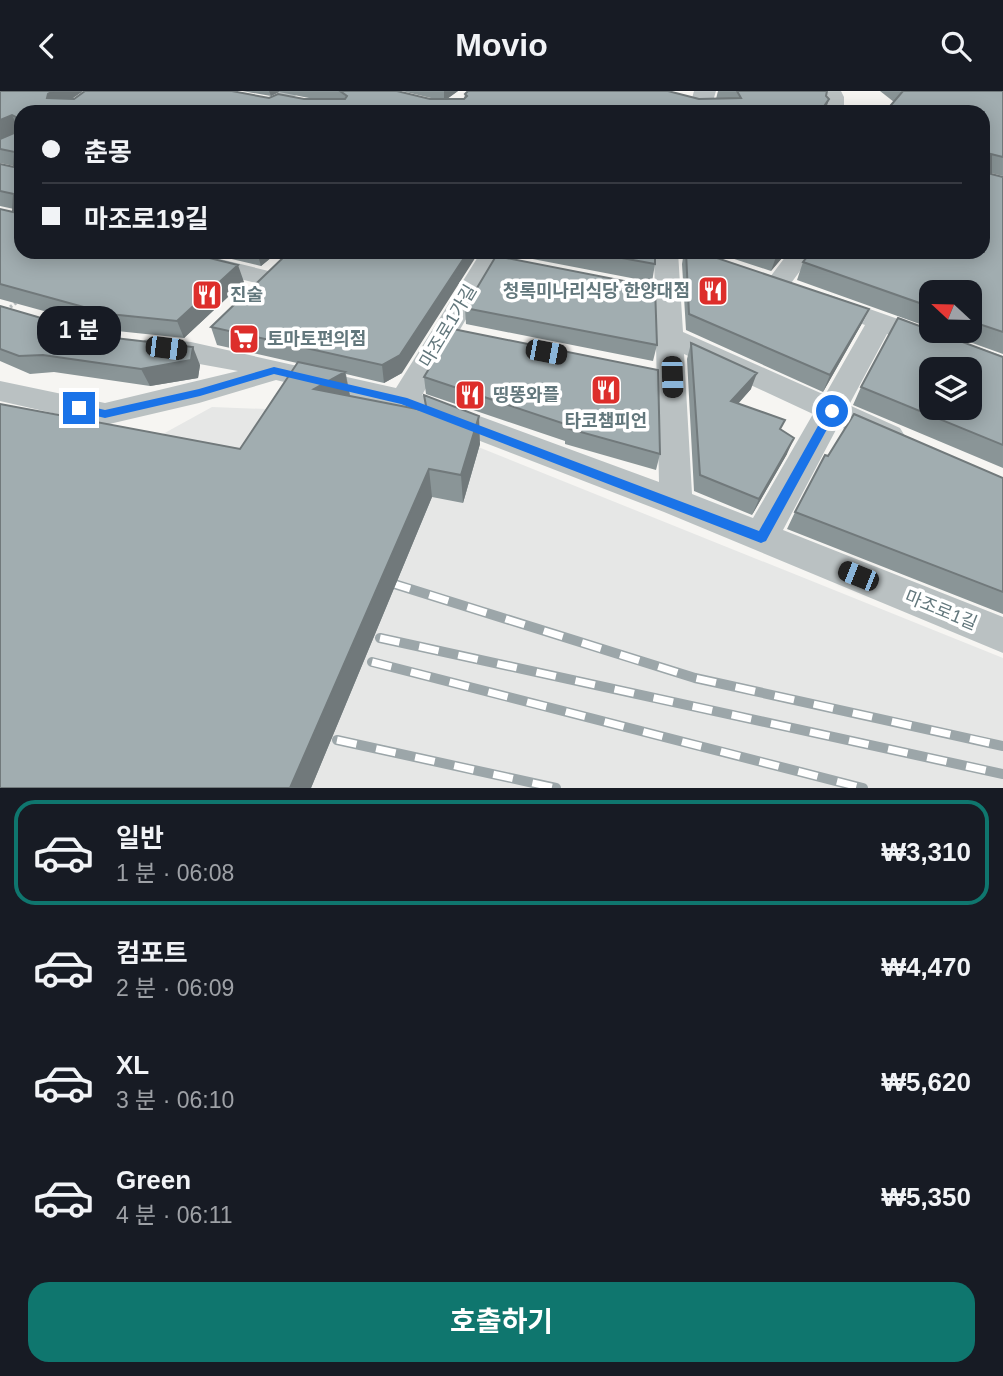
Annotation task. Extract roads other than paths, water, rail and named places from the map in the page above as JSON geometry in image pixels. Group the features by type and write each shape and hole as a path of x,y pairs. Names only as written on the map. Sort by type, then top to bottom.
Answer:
{"street":[{"path":"247,101 282,103"},
{"path":"209,259 277,269 249,296"},
{"name":"마조로1가길","path":"404,400 459,334 499,259"},
{"path":"676,259 656,294 670,337 658,374 676,502"},
{"path":"794,259 765,281 881,320 1003,366"},
{"path":"761,537 881,320"},
{"path":"670,337 917,448"},
{"name":"마조로1길","path":"128,344 200,342 274,370 404,400 676,502 1003,635"},
{"path":"0,391 105,414 200,393 274,370"}],"railway":[{"path":"391,583 695,678 1003,746"},
{"path":"380,638 1003,774"},
{"path":"372,662 863,788"},
{"path":"337,740 556,788"}],"place":[{"name":"청록미나리식당 한양대점","path":"713,291"},
{"name":"진술","path":"207,295"},
{"name":"토마토편의점","path":"244,339"},
{"name":"타코챔피언","path":"606,390"},
{"name":"띵똥와플","path":"470,395"}]}
